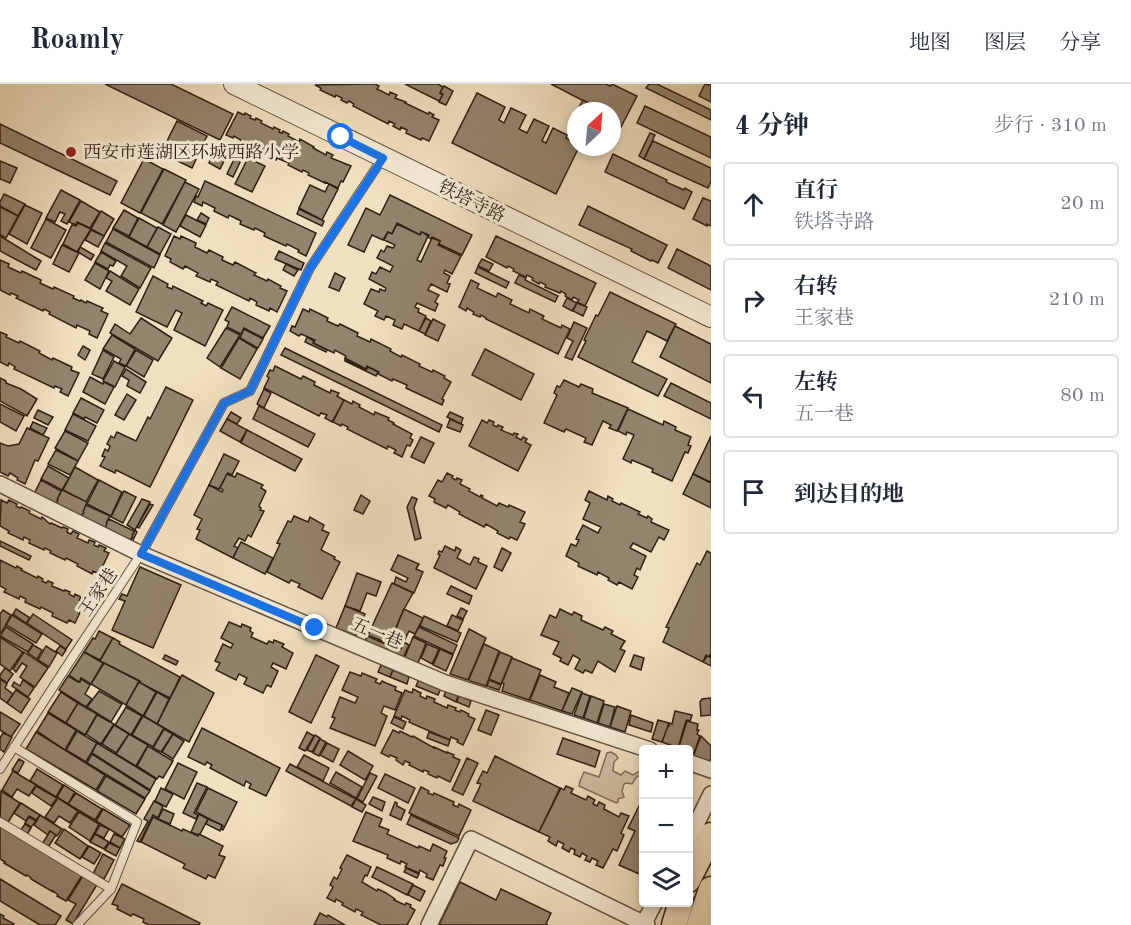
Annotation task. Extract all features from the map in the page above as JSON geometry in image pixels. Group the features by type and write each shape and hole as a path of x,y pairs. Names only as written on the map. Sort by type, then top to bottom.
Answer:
{"main road":[{"path":"693,856 697,837"},
{"path":"699,925 711,889"},
{"path":"674,925 680,907"}],"street":[{"name":"铁塔寺路","path":"234,84 711,316"},
{"name":"五一巷","path":"0,484 141,554 445,682 639,746"},
{"path":"693,764 711,770"},
{"path":"697,837 711,794"},
{"path":"429,925 471,839 650,915"}],"lane":[{"name":"王家巷","path":"0,769 141,554 224,403 250,391 310,268 383,158"},
{"path":"14,747 137,822 111,889 77,925"},
{"path":"0,822 111,889"}],"shaded area":[{"path":"611,752 618,758 614,762 613,771 621,775 625,771 633,775 639,772 639,777 637,776 632,784 624,784 622,791 624,797 618,799 616,803 579,786 584,772 599,777 607,753"}],"building":[{"path":"105,84 171,84 233,114 220,140"},
{"path":"375,84 379,86 377,89 389,95 390,92 397,95 395,98 428,114 429,112 434,115 432,117 439,120 429,141 406,133 407,130 401,127 400,130 393,126 395,124 389,121 388,124 353,106 354,104 349,101 347,103 336,95 335,97 320,90 321,88 315,85"},
{"path":"405,84 438,84 443,87 440,93 443,95 439,101"},
{"path":"551,84 606,84 610,86 612,84 637,96 621,127 621,102 586,102"},
{"path":"649,84 657,84 711,110 711,120 646,88"},
{"path":"705,84 711,84 711,102 699,96"},
{"path":"444,86 453,91 446,105 439,102"},
{"path":"477,93 505,107 499,120 504,123 511,108 526,115 519,129 527,133 534,119 549,126 542,141 546,143 553,128 567,135 567,156 575,156 556,194 452,143"},
{"path":"645,106 711,137 711,158 637,123"},
{"path":"238,112 244,115 245,113 255,120 256,118 273,129 274,127 280,130 279,132 283,131 299,142 300,139 326,155 327,152 333,155 331,158 351,166 343,182 341,181 338,188 325,183 303,170 302,172 288,165 289,163 262,153 263,150 257,147 256,150 240,142 241,140 234,136 233,138 226,135"},
{"path":"177,121 207,136 192,168 161,153"},
{"path":"0,124 117,181 110,195 0,143"},
{"path":"650,133 655,135 644,159 639,156"},
{"path":"653,141 711,168 711,181 708,188 644,159"},
{"path":"216,149 227,155 220,169 209,163"},
{"path":"236,155 242,158 233,177 227,174"},
{"path":"612,156 617,156 667,180 666,182 692,192 684,209 605,172"},
{"path":"248,158 265,166 252,192 235,184"},
{"path":"144,159 163,169 140,213 121,203"},
{"path":"0,161 17,168 10,183 0,179"},
{"path":"164,169 186,180 162,224 141,213"},
{"path":"205,181 316,233 306,256 287,244 286,246 264,236 265,233 255,228 254,230 240,224 241,221 229,215 228,218 214,211 215,208 203,202 202,206 194,202"},
{"path":"185,182 199,189 176,232 163,225"},
{"path":"329,184 338,189 322,220 299,208 310,185 325,192"},
{"path":"61,190 80,200 67,224 61,221 65,214 60,212 55,222 46,218"},
{"path":"4,194 25,204 18,216 0,206"},
{"path":"390,195 472,235 462,255 439,244 440,241 432,237 431,239 429,235 421,232 420,235 397,223 392,234 388,232 383,240 372,235 364,252 348,245 366,208 380,215"},
{"path":"703,198 711,201 711,226 693,219"},
{"path":"81,201 100,212 90,228 77,222 76,225 69,222"},
{"path":"25,205 42,213 27,244 9,234"},
{"path":"588,206 667,245 658,263 579,225"},
{"path":"0,207 18,216 6,238 0,235"},
{"path":"299,209 324,221 322,226 297,214"},
{"path":"124,210 138,218 129,236 113,228"},
{"path":"101,211 114,219 104,236 91,229"},
{"path":"201,213 209,218 206,224 197,220"},
{"path":"186,215 206,225 200,237 180,226"},
{"path":"139,218 157,228 147,247 129,237"},
{"path":"46,219 66,230 51,258 31,248"},
{"path":"78,223 91,229 77,252 63,244 72,225 76,226"},
{"path":"397,224 420,235 422,232 428,236 417,260 421,262 432,238 440,241 438,245 461,256 452,274 445,270 444,273 450,276 447,292 431,284 428,290 439,295 435,302 438,304 435,311 417,303 415,307 419,309 418,312 426,316 419,331 404,324 402,329 393,325 395,320 386,316 384,320 375,316 378,311 364,304 371,289 379,292 380,289 385,291 386,288 369,279 372,272 376,274 380,267 390,272 393,266 377,258 381,250 384,252 387,246 393,248 395,245 384,240 388,232 392,234"},
{"path":"158,227 171,234 160,254 147,247"},
{"path":"113,229 160,255 154,268 106,242"},
{"path":"91,230 104,236 98,247 85,240"},
{"path":"0,236 41,261 36,270 0,251"},
{"path":"174,236 180,239 181,236 196,243 195,247 207,253 209,250 223,257 222,260 233,265 235,262 256,273 254,275 281,286 280,288 287,291 277,312 270,308 269,311 256,305 257,302 250,298 249,301 216,285 218,282 211,279 210,282 196,276 198,273 185,266 183,269 170,262 171,259 165,256"},
{"path":"496,236 596,283 585,306 573,297 572,300 565,296 566,294 561,291 560,293 545,287 546,285 532,280 533,278 527,275 526,277 486,257"},
{"path":"105,243 151,268 140,288 121,276 127,266 101,251"},
{"path":"62,245 79,253 69,272 53,264"},
{"path":"80,247 94,255 91,260 78,252"},
{"path":"677,249 711,266 711,290 668,268"},
{"path":"279,251 304,263 301,270 275,259"},
{"path":"101,252 116,261 113,266 110,265 108,269 95,262"},
{"path":"482,259 493,264 489,271 478,266"},
{"path":"0,260 9,264 8,267 41,280 40,283 74,296 73,298 80,301 86,303 87,301 103,308 101,311 108,314 97,338 89,334 90,331 77,325 76,328 44,309 43,311 16,298 18,296 0,290"},
{"path":"95,263 109,271 100,289 85,280"},
{"path":"286,264 298,270 294,276 283,270"},
{"path":"478,267 509,282 506,288 475,273"},
{"path":"110,271 139,289 130,305 106,291 112,281 106,278"},
{"path":"335,273 345,278 339,291 329,287"},
{"path":"519,275 558,296 555,302 515,283"},
{"path":"153,276 168,284 167,287 172,289 173,286 203,301 201,303 206,306 208,303 223,310 205,346 174,330 182,313 176,310 167,327 136,312"},
{"path":"471,280 479,284 477,288 496,297 498,293 512,300 510,304 529,313 530,309 544,316 542,319 561,328 562,325 570,329 558,354 481,315 480,317 473,314 474,312 467,308 466,311 459,307"},
{"path":"610,292 676,324 667,341 647,331 632,362 667,379 658,396 578,357 596,315 598,316"},
{"path":"567,298 577,303 572,311 563,306"},
{"path":"577,303 587,307 583,316 573,311"},
{"path":"232,307 270,326 263,338 244,328 241,334 227,327 229,322 225,320"},
{"path":"303,309 309,312 310,309 328,318 327,321 338,326 340,324 358,333 357,336 370,342 371,339 401,357 402,355 420,364 419,366 445,376 444,378 451,382 442,399 444,400 442,405 406,388 407,385 378,374 379,372 367,366 366,369 335,350 334,353 313,343 315,340 290,331 292,326 295,327"},
{"path":"141,318 172,338 158,361 110,333 115,324 130,334"},
{"path":"426,318 431,321 425,334 419,331"},
{"path":"433,319 445,325 438,341 425,335"},
{"path":"574,322 587,328 572,360 565,357 573,341 567,338"},
{"path":"675,326 711,344 711,383 660,357"},
{"path":"226,328 240,335 220,367 207,358"},
{"path":"244,329 263,339 258,348 240,338"},
{"path":"0,332 7,335 6,337 40,351 39,353 52,360 53,358 72,367 71,370 79,373 68,396 60,392 62,389 55,386 54,388 14,369 15,367 9,363 8,366 0,362"},
{"path":"112,335 135,349 126,366 119,363 121,359 103,349"},
{"path":"307,337 327,350 326,352 305,342"},
{"path":"239,338 257,349 240,379 221,368"},
{"path":"83,346 90,350 85,360 78,355"},
{"path":"285,348 442,425 439,432 281,355"},
{"path":"485,349 534,374 521,400 472,375"},
{"path":"103,350 114,357 103,379 92,374"},
{"path":"136,350 153,360 144,377 126,366"},
{"path":"345,359 366,370 368,367 378,372 376,376"},
{"path":"114,361 125,367 115,387 103,381"},
{"path":"275,366 301,379 303,376 330,393 331,390 339,393 337,396 344,400 332,422 325,418 327,415 321,413 319,416 264,388 270,370 273,371"},
{"path":"126,369 146,382 140,393 127,386 129,380 122,376"},
{"path":"90,377 114,387 105,404 83,392"},
{"path":"0,378 37,399 27,416 0,401"},
{"path":"564,380 579,387 581,384 593,389 592,393 628,408 617,431 609,428 611,425 603,421 592,445 584,442 586,438 544,423 557,395 554,393 557,386 560,387"},
{"path":"671,383 711,403 711,419 664,396"},
{"path":"166,387 193,400 150,487 116,470 115,473 100,466 105,457 102,456 105,449 108,451 110,446 107,444 111,436 114,438 117,432 136,441"},
{"path":"264,389 271,393 264,408 257,404"},
{"path":"127,394 136,400 124,420 115,415"},
{"path":"81,398 104,410 97,423 73,413"},
{"path":"344,400 352,404 353,401 374,415 375,412 389,418 388,420 393,424 412,434 410,438 413,440 410,446 407,445 402,457 394,453 396,450 388,446 387,449 347,429 348,427 342,424 341,426 333,422"},
{"path":"0,404 24,416 16,431 0,422"},
{"path":"259,406 315,434 308,447 253,419"},
{"path":"628,409 663,425 664,421 676,427 675,430 691,437 688,453 685,452 672,481 652,472 653,469 632,460 631,463 623,459 634,435 627,432 626,435 618,431"},
{"path":"38,410 53,417 48,425 34,418"},
{"path":"231,412 241,418 237,424 227,419"},
{"path":"450,412 463,418 461,424 447,417"},
{"path":"73,414 96,426 88,441 65,430"},
{"path":"227,419 247,430 240,442 220,431"},
{"path":"450,419 463,425 460,432 447,427"},
{"path":"482,420 487,423 489,420 494,422 493,425 503,427 501,430 513,435 518,434 516,437 521,440 523,437 527,439 525,442 531,445 518,471 469,446"},
{"path":"33,422 47,428 43,435 30,428"},
{"path":"27,428 49,438 38,461 35,460 25,484 10,473 8,476 0,472 0,443 8,446 19,444"},
{"path":"247,430 302,459 295,471 241,443"},
{"path":"65,431 88,443 78,461 55,448"},
{"path":"711,436 711,481 710,482 693,474"},
{"path":"421,437 434,443 424,463 411,457"},
{"path":"56,450 78,461 70,475 48,464"},
{"path":"224,454 239,461 232,475 228,473 219,489 209,485"},
{"path":"48,466 69,478 62,490 41,479"},
{"path":"75,467 98,480 86,502 63,490"},
{"path":"237,473 263,485 261,488 266,491 259,506 260,510 264,511 251,537 248,535 245,541 239,538 234,546 238,548 233,558 196,539 200,530 197,529 202,519 194,515 209,485 222,492 220,488 227,474 235,477"},
{"path":"447,473 456,480 457,478 462,480 460,484 470,489 469,491 480,497 483,496 482,498 497,506 499,503 508,507 509,505 525,512 520,522 525,524 517,540 497,533 498,531 486,524 484,527 459,514 460,512 448,505 446,508 434,502 435,499 429,496 438,480 442,482"},
{"path":"693,474 711,483 711,508 683,494"},
{"path":"41,480 61,491 57,500 62,490 87,502 83,512 86,505 110,516 106,523 109,519 134,531 132,536 135,530 137,532 132,542 130,542 133,536 130,540 81,518 84,512 80,518 56,506 58,499 55,506 33,496"},
{"path":"99,480 122,492 111,516 87,504"},
{"path":"124,491 136,497 123,523 111,517"},
{"path":"589,491 607,500 608,496 613,499 612,501 640,512 638,514 647,518 648,516 652,519 651,522 669,530 664,540 659,537 651,552 633,543 630,548 646,556 640,570 637,568 634,575 638,577 632,589 619,582 617,585 598,572 597,575 578,566 579,563 566,556 571,544 576,546 579,540 576,539 583,525 598,533 601,527 583,519 590,503 585,500"},
{"path":"361,495 370,501 363,514 354,510"},
{"path":"412,497 417,499 414,508 421,538 415,540 407,507"},
{"path":"142,499 150,502 135,530 127,525"},
{"path":"1,500 7,503 9,500 17,504 16,506 30,511 29,513 41,519 42,517 50,524 68,529 67,532 71,534 73,531 79,534 77,538 88,543 89,540 95,542 94,545 106,548 104,551 109,553 99,574 93,571 92,574 66,558 65,560 45,548 44,550 29,543 30,540 24,537 23,540 8,533 9,531 0,526"},
{"path":"150,504 153,505 139,528 137,527"},
{"path":"294,516 308,522 310,517 324,525 322,530 329,533 321,550 340,562 322,599 298,587 300,584 291,580 289,583 267,572 280,544 277,543 288,521 291,522"},
{"path":"0,541 31,556 29,560 0,546"},
{"path":"241,542 273,558 265,574 233,558"},
{"path":"445,546 455,551 456,547 461,550 457,558 470,565 474,557 479,559 478,562 487,566 476,589 434,568 440,555 439,551 442,552"},
{"path":"502,548 511,553 502,571 494,567"},
{"path":"707,551 711,553 711,653 709,657 711,654 711,666 663,642 669,628 666,627 697,563 700,565"},
{"path":"398,555 419,564 416,569 423,572 414,593 394,584 396,577 406,582 408,578 391,570"},
{"path":"0,560 16,568 17,566 37,578 38,576 46,583 48,581 53,583 52,586 70,592 69,594 74,597 75,594 81,597 79,600 85,602 75,623 69,620 67,623 52,616 53,613 41,607 40,609 25,602 26,599 20,596 19,599 4,592 6,589 0,586"},
{"path":"140,567 181,585 153,648 112,630 125,601 119,599 122,594 127,596"},
{"path":"357,573 381,582 376,596 367,593 360,611 345,606"},
{"path":"392,583 413,593 389,644 368,635"},
{"path":"451,586 472,596 469,604 447,594"},
{"path":"345,606 365,614 356,636 336,628"},
{"path":"461,608 467,611 463,619 457,616"},
{"path":"16,609 30,618 26,623 13,614"},
{"path":"404,609 423,618 415,634 409,631 401,648 390,643"},
{"path":"560,609 572,615 574,612 582,616 581,620 603,630 605,627 613,631 611,634 625,641 620,649 625,651 615,672 598,661 592,673 585,670 583,673 575,669 580,659 573,655 568,665 553,654 559,642 541,635 550,615 556,618"},
{"path":"3,610 11,615 1,633 0,614"},
{"path":"33,614 72,640 66,649 27,623"},
{"path":"12,615 42,634 36,643 6,625"},
{"path":"452,615 463,620 458,631 447,626"},
{"path":"424,616 461,633 457,642 420,626"},
{"path":"229,622 251,628 250,631 253,633 251,637 267,644 269,641 273,643 274,640 284,644 282,647 293,653 286,669 273,663 271,667 278,671 271,687 267,685 263,693 244,684 247,678 239,674 236,680 216,670 220,663 215,661 223,644 231,648 233,644 221,638"},
{"path":"6,627 33,644 28,652 0,636"},
{"path":"419,627 457,645 453,654 414,636"},
{"path":"469,629 486,638 468,680 450,674"},
{"path":"99,631 113,638 100,660 84,652"},
{"path":"367,636 388,645 386,650 365,641"},
{"path":"0,637 23,652 10,671 0,664"},
{"path":"413,637 426,643 418,663 404,659"},
{"path":"113,638 120,642 119,644 180,677 170,698 100,661"},
{"path":"404,642 409,645 403,658 385,652 390,644 401,649"},
{"path":"427,644 439,649 432,664 421,658"},
{"path":"484,644 499,651 486,686 469,679"},
{"path":"33,645 42,650 37,659 28,653"},
{"path":"46,646 57,653 49,667 38,660"},
{"path":"60,646 66,650 62,656 56,651"},
{"path":"440,649 453,655 446,671 433,665"},
{"path":"24,652 48,668 35,687 20,677 27,666 22,663 16,672 13,669"},
{"path":"84,652 103,663 91,684 81,678 79,682 69,675"},
{"path":"500,652 512,657 501,684 489,679"},
{"path":"165,655 178,661 176,665 163,659"},
{"path":"316,655 339,666 311,723 289,712"},
{"path":"634,655 644,658 641,670 630,666"},
{"path":"512,658 541,670 529,700 502,691 504,684 502,683"},
{"path":"104,663 139,681 126,705 91,684"},
{"path":"381,665 393,670 390,677 378,672"},
{"path":"5,668 13,674 7,683 0,678"},
{"path":"393,670 409,677 407,684 390,677"},
{"path":"350,672 361,676 362,673 377,679 375,682 380,684 382,681 396,687 395,690 402,693 395,710 384,706 381,713 387,716 375,746 330,728 340,697 355,703 358,697 342,690"},
{"path":"182,675 214,693 189,742 157,724"},
{"path":"540,675 556,682 554,687 569,693 562,711 530,700"},
{"path":"68,676 78,682 81,679 90,685 85,694 92,699 86,707 59,690"},
{"path":"0,679 7,684 5,688 13,694 7,703 0,698"},
{"path":"419,679 441,688 438,695 416,686"},
{"path":"23,680 34,688 28,697 12,686 14,682 20,686"},
{"path":"489,680 501,685 499,690 487,686"},
{"path":"139,682 156,692 143,716 126,705"},
{"path":"572,688 582,692 572,714 562,711"},
{"path":"413,689 426,699 427,696 435,699 434,702 447,708 448,705 456,708 455,710 460,712 461,710 475,719 463,745 451,737 450,740 411,723 402,716 401,719 394,716 405,690 412,693"},
{"path":"16,690 30,699 21,713 7,703"},
{"path":"446,690 458,695 456,702 444,696"},
{"path":"99,691 122,704 111,722 87,707"},
{"path":"61,692 78,703 66,723 48,712"},
{"path":"157,692 169,699 157,724 144,716"},
{"path":"582,693 590,696 583,718 574,715"},
{"path":"459,695 471,701 469,707 457,702"},
{"path":"591,696 604,701 597,723 584,718"},
{"path":"711,698 711,715 701,716 700,702 702,699"},
{"path":"78,703 97,714 85,735 66,723"},
{"path":"604,704 615,707 610,727 598,723"},
{"path":"617,706 631,711 625,732 610,727"},
{"path":"126,707 142,716 131,735 115,725"},
{"path":"486,710 499,715 491,735 478,730"},
{"path":"675,711 692,715 690,721 686,721 679,745 662,742 667,725 672,724"},
{"path":"0,712 20,724 11,737 0,730"},
{"path":"48,713 76,730 65,750 37,731"},
{"path":"97,715 114,724 101,744 86,734"},
{"path":"631,715 653,723 651,732 629,725"},
{"path":"143,716 164,728 153,747 132,735"},
{"path":"394,717 406,722 403,729 391,723"},
{"path":"658,720 669,723 662,742 652,739"},
{"path":"687,721 698,724 697,734 700,736 694,753 693,745 680,745"},
{"path":"114,725 129,734 116,753 102,744"},
{"path":"202,728 280,768 266,796 249,788 251,784 246,781 244,786 210,768 212,765 207,762 205,765 188,757"},
{"path":"164,729 173,734 161,752 153,748"},
{"path":"393,730 413,736 460,760 450,782 428,774 429,772 424,770 423,772 405,761 403,765 396,760 397,758 381,753"},
{"path":"77,731 97,743 86,762 66,750"},
{"path":"36,732 105,775 96,790 26,749"},
{"path":"307,732 314,736 305,751 299,748"},
{"path":"429,732 450,740 448,746 427,738"},
{"path":"3,733 12,737 4,752 0,749 0,738"},
{"path":"129,734 148,745 136,766 116,754"},
{"path":"173,734 184,741 173,759 162,752"},
{"path":"315,735 320,738 312,752 307,750"},
{"path":"701,736 711,746 711,758 709,762 693,756"},
{"path":"563,738 600,751 595,767 557,754"},
{"path":"320,739 326,742 319,756 313,753"},
{"path":"97,743 156,779 150,790 92,753"},
{"path":"327,743 339,749 333,762 320,755"},
{"path":"148,746 173,761 163,778 159,776 157,779 137,766"},
{"path":"348,751 373,766 365,780 340,765"},
{"path":"92,754 150,791 145,798 87,763"},
{"path":"304,755 329,768 323,781 297,767"},
{"path":"495,756 560,788 539,832 473,801 481,784 477,783 483,771 487,773"},
{"path":"467,758 478,763 463,795 452,790"},
{"path":"19,759 24,762 18,773 12,770"},
{"path":"178,763 197,772 184,799 165,789"},
{"path":"290,764 356,799 351,806 286,771"},
{"path":"37,769 63,785 56,797 30,781"},
{"path":"13,771 36,785 29,796 17,789 12,797 2,790"},
{"path":"336,772 362,787 356,798 330,783"},
{"path":"370,773 377,776 363,802 357,799"},
{"path":"385,774 415,788 408,803 378,788"},
{"path":"106,776 145,799 136,814 97,791"},
{"path":"197,783 207,787 194,813 198,815 196,819 183,813"},
{"path":"64,785 75,792 68,804 57,797"},
{"path":"36,786 57,798 51,806 32,793"},
{"path":"566,786 573,789 571,793 586,800 588,796 595,800 593,804 597,806 599,802 605,805 604,809 619,817 621,813 629,816 621,833 624,835 617,851 613,849 603,868 596,865 598,861 592,858 590,862 585,860 587,856 582,853 580,857 574,854 575,850 571,848 569,852 562,848 564,844 558,841 556,846 548,841 550,837 539,832 561,788 564,790"},
{"path":"421,787 429,791 428,793 433,795 434,793 454,802 453,805 458,807 459,804 471,810 459,836 409,813"},
{"path":"161,788 173,794 166,807 155,801"},
{"path":"208,788 237,802 223,830 221,829 223,826 196,812"},
{"path":"1,791 20,803 7,824 0,820"},
{"path":"76,793 102,809 95,820 68,804"},
{"path":"373,797 385,802 382,811 369,804"},
{"path":"58,798 78,811 70,823 59,816 54,823 45,817"},
{"path":"356,799 366,805 362,812 352,807"},
{"path":"154,801 163,806 158,818 153,815 140,842 137,841 148,821 144,819"},
{"path":"395,802 397,806 405,810 401,820 390,815"},
{"path":"21,803 40,815 36,820 29,816 26,821 14,813"},
{"path":"639,806 639,874 619,865 635,831 628,828"},
{"path":"103,809 130,825 122,837 96,821"},
{"path":"163,809 174,814 170,824 158,819"},
{"path":"79,812 99,824 90,841 69,827"},
{"path":"366,812 382,819 379,826 389,830 387,834 418,848 419,846 430,851 433,844 447,851 443,866 440,865 433,880 426,877 427,874 420,870 419,873 405,867 407,864 401,861 400,864 387,858 388,855 353,841"},
{"path":"199,814 208,819 198,835 191,832"},
{"path":"40,815 62,829 57,836 50,831 48,835 34,825"},
{"path":"411,815 459,838 457,842 451,844 407,824"},
{"path":"29,817 36,821 31,827 25,823"},
{"path":"153,817 182,831 183,829 198,836 199,834 223,846 219,855 225,857 215,878 208,875 206,879 183,868 185,864 141,842"},
{"path":"208,819 222,825 220,831 206,824"},
{"path":"0,824 83,874 66,901 0,859"},
{"path":"25,824 31,828 26,836 20,831"},
{"path":"100,825 109,829 104,838 95,834"},
{"path":"64,829 88,846 80,859 55,843"},
{"path":"50,831 56,835 47,849 41,846"},
{"path":"95,834 109,842 104,849 90,842"},
{"path":"114,834 125,839 120,848 110,842"},
{"path":"109,843 120,848 116,856 105,850"},
{"path":"89,846 101,853 94,864 82,857"},
{"path":"103,854 114,860 104,879 93,874"},
{"path":"347,855 371,867 362,882 377,891 378,889 386,893 394,900 411,905 410,907 415,910 407,925 381,925 361,915 363,912 356,909 355,912 336,899 335,902 327,898 333,887 330,885 334,877 337,879"},
{"path":"377,867 413,884 407,895 372,877"},
{"path":"406,868 419,874 417,878 404,872"},
{"path":"84,874 98,883 73,924 66,920 76,904 68,900"},
{"path":"0,879 61,916 55,925 40,925 0,901"},
{"path":"460,882 496,900 501,889 551,913 546,924 548,925 439,925"},
{"path":"122,884 200,923 199,925 149,925 143,922 144,919 117,909 118,906 112,904"},
{"path":"413,885 425,891 420,901 408,895"},
{"path":"320,913 327,917 328,915 345,925 314,925"},
{"path":"0,914 4,916 3,918 14,924 0,925"}],"place":[{"name":"西安市莲湖区环城西路小学","path":"71,152"}],"route":[{"path":"315,628 141,554 224,403 250,391 310,268 383,158 341,137"}]}
